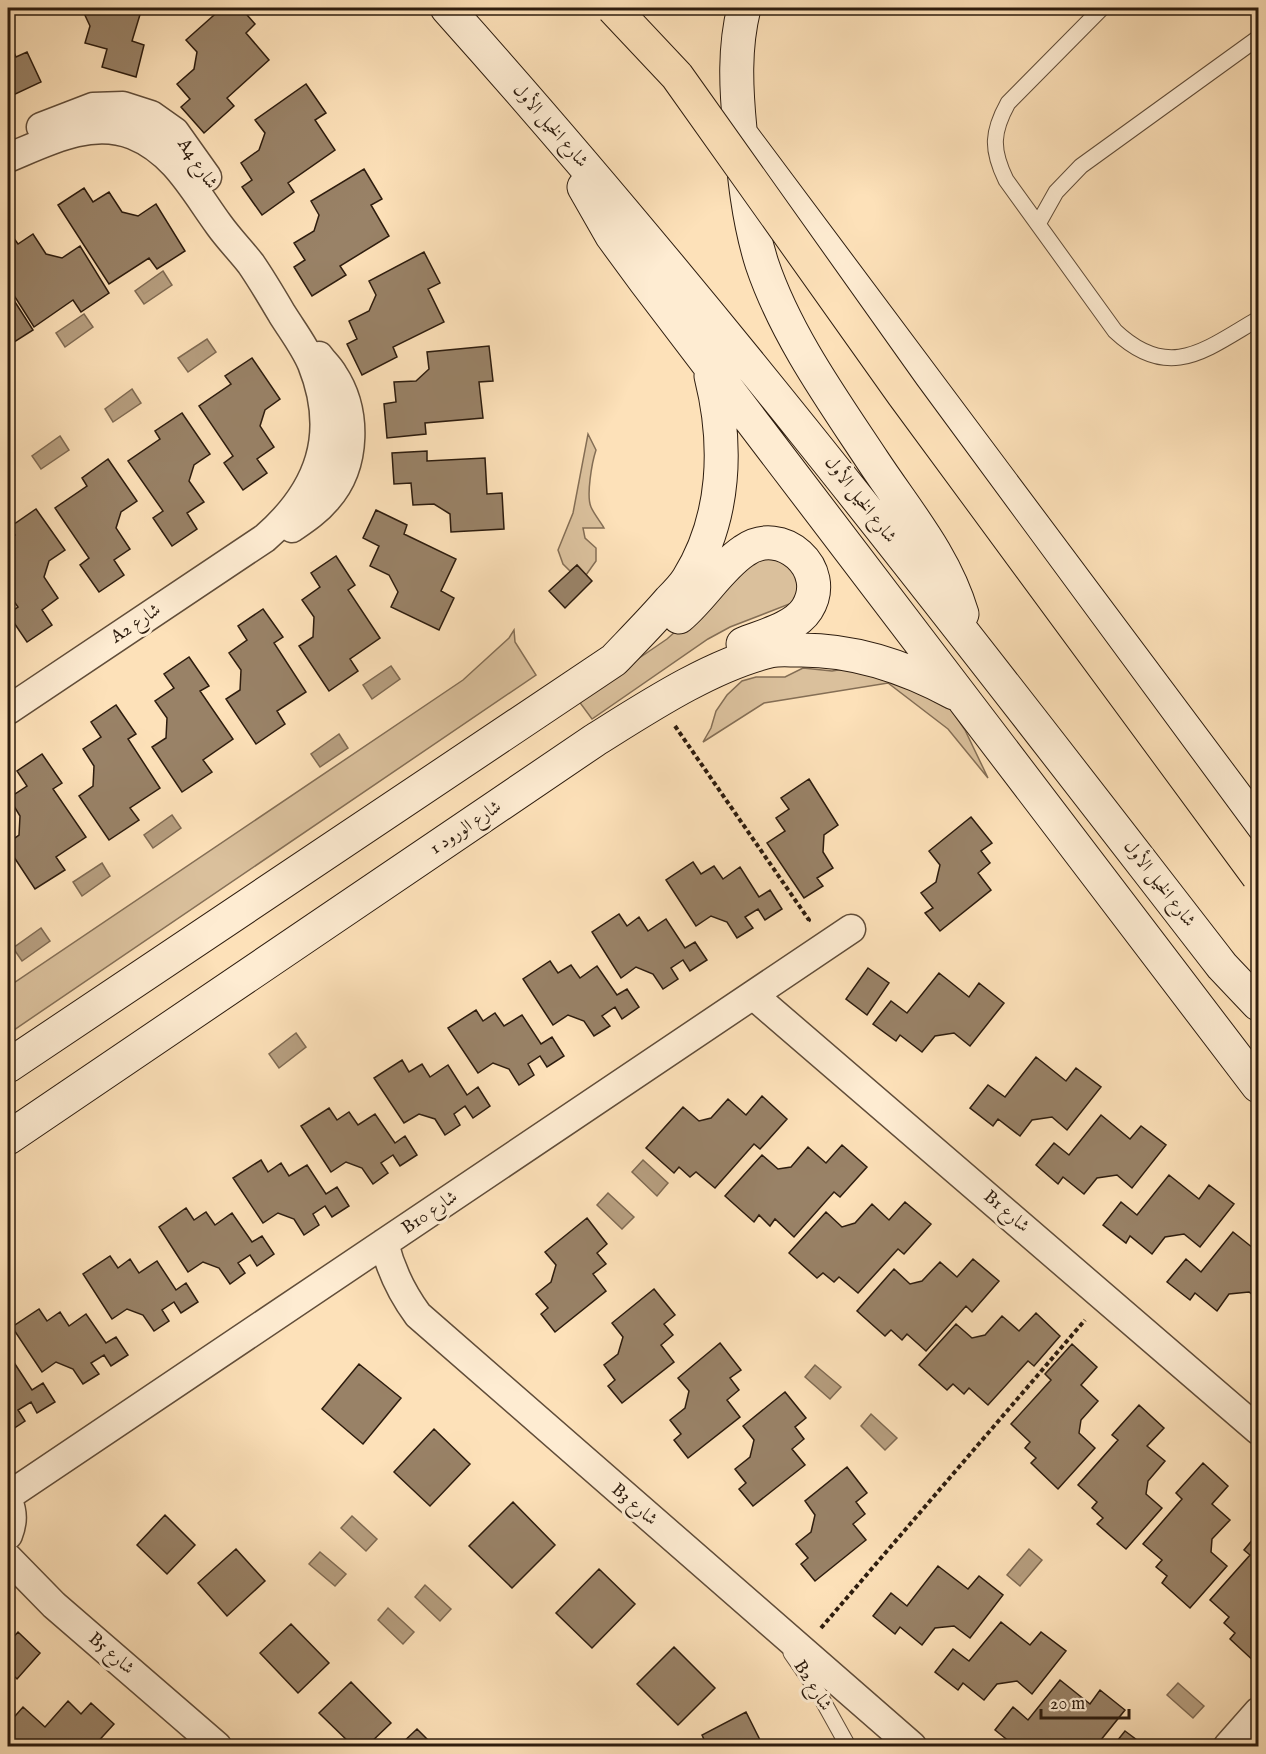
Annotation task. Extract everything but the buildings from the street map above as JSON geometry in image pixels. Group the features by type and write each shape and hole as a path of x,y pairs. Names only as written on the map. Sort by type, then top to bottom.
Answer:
{"main road":[{"path":"613,8 677,76 903,394 1258,876"}],"street":[{"name":"شارع الخيل الأول","path":"447,8 656,249 780,401 1222,966 1258,1004"},
{"path":"744,8 739,29 736,82 745,194 762,264 782,311 806,356 870,457 928,540 946,572 960,606 970,641"},
{"name":"A4 شارع","path":"8,147 35,129 93,107 123,106 151,115 175,132 210,181 226,209 251,265"},
{"name":"A4 شارع","path":"8,158 69,134 101,129 132,134 160,148 181,171 251,265 297,338 317,354 334,374 345,398 351,423 350,449 342,474 329,497 311,516 289,530 265,538"},
{"path":"740,133 1258,826"},
{"path":"562,139 584,189 612,236 961,696 1253,1074"},
{"path":"614,660 658,615 687,580 707,541 718,498 723,453 719,408 708,365"},
{"name":"A2 شارع","path":"8,710 265,538"},
{"path":"8,1066 614,660 661,631 683,614 744,550 759,543 777,542 793,548 805,560 812,576 813,593 807,609 795,621 700,663 643,703 627,720"},
{"name":"شارع الورود 1","path":"8,1138 627,720 730,664 772,650 812,650 850,654 889,663 926,677 961,696"},
{"name":"B10 شارع","path":"8,1496 851,929"},
{"name":"B1 شارع","path":"753,995 1258,1430"},
{"name":"B3 شارع","path":"384,1243 390,1269 402,1293 418,1315 912,1746"},
{"path":"8,1500 12,1510 12,1524 8,1535"},
{"name":"B5 شارع","path":"8,1558 54,1605 217,1746"}],"lane":[{"path":"1102,8 1015,96 998,121 994,141 997,161 1005,180 1115,331 1130,346 1150,355 1171,359 1193,355 1258,319"},
{"path":"1038,224 1056,192 1081,166 1258,38"},
{"name":"B2 شارع","path":"775,1628 818,1692 848,1746"}],"path":[{"path":"665,730 674,725 809,920 800,926"},
{"path":"802,1650 1105,1296"}],"shaded area":[{"path":"163,271 172,285 144,304 135,291"},
{"path":"84,314 93,327 65,347 56,333"},
{"path":"207,339 216,352 188,372 178,358"},
{"path":"132,389 141,403 113,422 105,409"},
{"path":"588,434 596,450 590,479 590,502 592,510 604,528 583,528 585,538 596,548 596,561 586,575 577,565 570,571 563,564 558,550 573,513"},
{"path":"60,436 69,450 41,469 32,456"},
{"path":"770,547 803,580 792,603 730,627 708,639 592,719 578,700 667,639"},
{"path":"514,630 515,642 536,675 8,1034 8,987 463,680 509,638"},
{"path":"391,666 400,679 372,699 363,685"},
{"path":"858,667 948,705 965,730 988,778 948,729 888,683 764,703 703,742 711,728 716,711 727,695 742,681 756,677 785,677 803,668 832,671"},
{"path":"339,734 348,748 320,767 311,754"},
{"path":"172,815 181,828 153,848 144,835"},
{"path":"102,863 110,876 82,896 73,882"},
{"path":"41,928 50,941 22,961 13,948"},
{"path":"296,1033 306,1047 279,1068 269,1054"},
{"path":"643,1160 668,1183 657,1196 632,1172"},
{"path":"608,1193 634,1217 622,1229 597,1205"},
{"path":"815,1365 841,1387 830,1399 805,1377"},
{"path":"871,1414 897,1438 885,1450 861,1426"},
{"path":"352,1516 377,1539 366,1551 341,1528"},
{"path":"1029,1549 1042,1560 1020,1586 1007,1575"},
{"path":"320,1552 346,1574 335,1586 309,1564"},
{"path":"425,1585 451,1609 440,1621 415,1597"},
{"path":"388,1608 414,1632 403,1644 378,1620"},
{"path":"1178,1683 1204,1706 1193,1718 1167,1695"}]}
